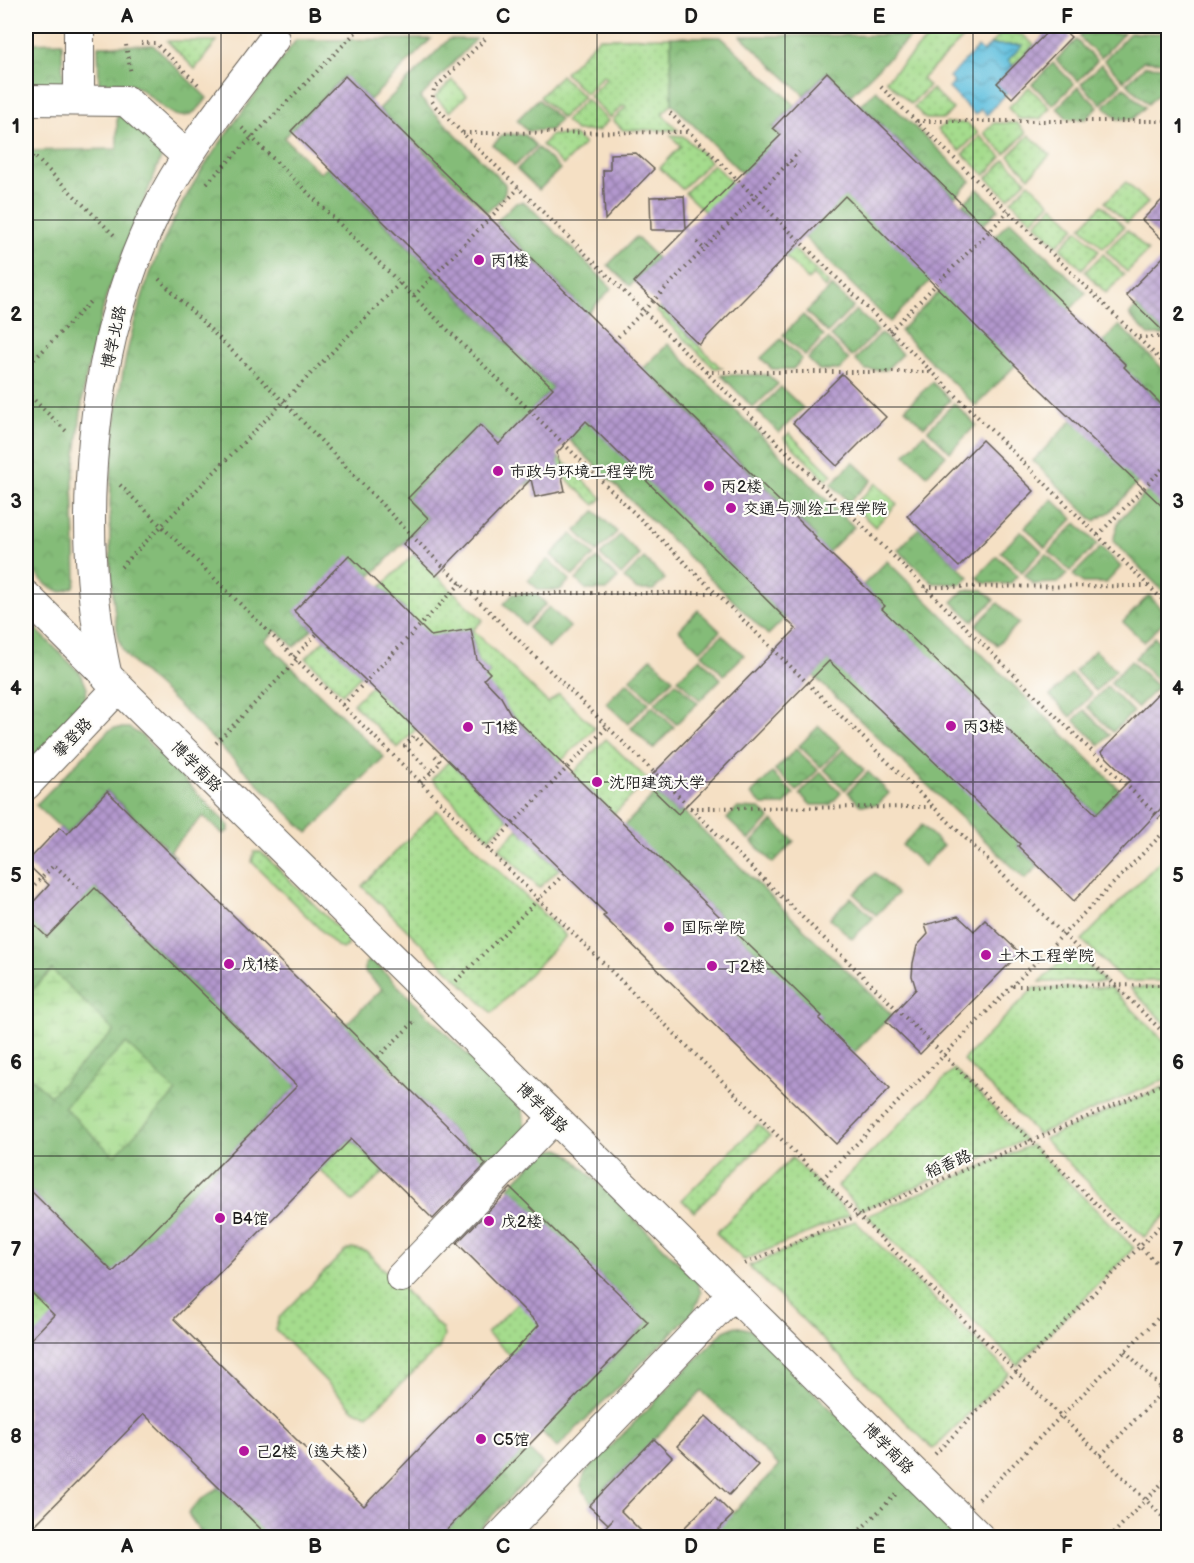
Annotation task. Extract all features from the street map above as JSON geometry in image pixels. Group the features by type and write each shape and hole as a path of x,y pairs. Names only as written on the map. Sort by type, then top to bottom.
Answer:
{"lane":[{"path":"79,26 79,100"},
{"name":"博学北路","path":"113,683 100,643 91,522 98,417 110,345 125,283 156,210 187,156 274,39"},
{"path":"26,100 126,101 187,156"},
{"path":"26,596 113,683"},
{"name":"攀登路","path":"26,785 113,683"},
{"name":"博学南路","path":"113,683 554,1118 735,1280 915,1474 980,1538"},
{"path":"401,1277 554,1118"},
{"path":"499,1538 735,1280"}],"path":[{"path":"485,39 431,94 435,106 1168,827 822,1179"},
{"path":"141,43 155,43 1168,1037"},
{"path":"126,45 133,81"},
{"path":"881,87 1168,367"},
{"path":"670,113 1168,605"},
{"path":"916,121 1168,121"},
{"path":"463,133 689,132"},
{"path":"614,341 798,152"},
{"path":"26,167 33,155 283,401 461,584 1168,1274"},
{"path":"790,161 796,168"},
{"path":"414,296 519,188"},
{"path":"890,331 1009,210"},
{"path":"697,242 704,249"},
{"path":"95,593 400,283"},
{"path":"1139,337 1168,337"},
{"path":"706,372 933,372"},
{"path":"26,392 1168,1522"},
{"path":"1098,535 1168,463"},
{"path":"343,705 461,584"},
{"path":"925,587 1149,586"},
{"path":"471,593 716,593"},
{"path":"209,750 318,633"},
{"path":"488,849 608,727"},
{"path":"422,744 414,736 405,746 431,772"},
{"path":"421,783 441,762 432,753"},
{"path":"411,783 416,778"},
{"path":"690,807 934,807"},
{"path":"26,894 54,865 79,888"},
{"path":"378,1057 564,874"},
{"path":"1012,986 1168,985"},
{"name":"稻香路","path":"735,1280 858,1215 1168,1082"},
{"path":"852,1538 1168,1218"},
{"path":"977,1502 1168,1308"},
{"path":"1125,1351 1161,1387"},
{"path":"1164,1384 1168,1390 1164,1396 1158,1390 1164,1384"},
{"path":"1100,1455 1161,1393"},
{"path":"1109,1538 1168,1478"}],"green space":[{"path":"1124,33 1101,58 1079,37 1081,34"},
{"path":"1130,33 1168,33 1168,62 1143,61 1124,81 1104,60"},
{"path":"1000,34 1023,35 1034,45 1013,66 1007,60 1022,45 990,45"},
{"path":"912,35 851,95 827,72 804,95 741,36"},
{"path":"931,35 966,35 922,79 929,86 911,104 886,80"},
{"path":"671,37 672,104 662,114 678,130 623,130 613,120 626,107 624,105 610,118 589,96 607,78 603,76 586,94 565,73 599,38"},
{"path":"671,37 721,37 795,105 773,128 792,146 743,174 672,104"},
{"path":"431,39 370,100 344,76 284,138 320,173 327,167 347,185 379,173 356,196 519,355 556,346 533,369 553,388 499,444 480,425 408,498 428,518 371,576 295,611 312,629 294,647 276,630 265,641 384,757 308,833 140,670 124,652 120,643 115,613 110,544 111,487 119,396 127,352 139,308 153,265 172,224 194,183 218,146 296,40"},
{"path":"449,39 476,39 420,98 505,184 503,196 487,212 412,140 390,163 379,152 401,130 379,109"},
{"path":"1076,40 1097,61 1078,81 1056,60"},
{"path":"167,41 217,41 195,69"},
{"path":"62,42 63,84 26,84 26,43"},
{"path":"153,45 207,98 196,111 186,116 176,115 138,88 125,83 99,84 98,46"},
{"path":"1053,63 1074,84 1053,105 1032,84"},
{"path":"1101,64 1121,84 1101,104 1081,84"},
{"path":"1145,66 1168,67 1168,85 1148,104 1127,83"},
{"path":"561,75 583,97 562,118 540,97"},
{"path":"452,80 467,95 450,112 435,97"},
{"path":"1029,87 1050,108 1040,119 1019,119 1008,108"},
{"path":"1078,87 1098,107 1086,119 1068,119 1057,108"},
{"path":"1124,87 1145,107 1133,119 1117,119 1104,106"},
{"path":"932,89 953,109 944,119 926,119 914,107"},
{"path":"876,90 971,181 955,197 894,137 871,159 861,149 883,126 861,105"},
{"path":"538,99 560,120 550,130 527,131 517,120"},
{"path":"586,99 608,121 598,131 576,131 565,121"},
{"path":"117,116 122,116 160,151 161,158 106,297 84,385 73,482 76,580 74,587 61,592 48,586 26,564 26,151 117,149"},
{"path":"946,123 967,123 978,133 960,151 938,130"},
{"path":"994,123 1017,123 1026,133 1005,154 984,133"},
{"path":"504,134 525,135 536,146 515,166 493,145"},
{"path":"551,135 574,135 584,144 563,165 542,145"},
{"path":"670,135 683,136 710,161 682,189 660,168 681,146"},
{"path":"1029,135 1050,155 1029,177 1009,156"},
{"path":"980,136 1002,157 985,175 963,154"},
{"path":"538,148 560,169 539,190 517,169"},
{"path":"851,159 931,280 890,322 804,237"},
{"path":"1005,160 1026,180 1008,198 987,178"},
{"path":"713,164 733,184 705,212 685,193"},
{"path":"1126,182 1148,203 1127,223 1105,202"},
{"path":"1029,183 1050,203 1032,221 1011,201"},
{"path":"978,189 999,209 983,225 963,204"},
{"path":"522,202 529,206 612,288 587,314 552,321 574,299 496,222 515,203"},
{"path":"1102,205 1124,227 1103,248 1081,227"},
{"path":"1053,206 1075,227 1057,245 1035,224"},
{"path":"1010,221 1086,293 1048,333 1060,300 995,236"},
{"path":"1078,230 1099,251 1082,269 1060,248"},
{"path":"1127,230 1148,251 1127,272 1106,251"},
{"path":"636,237 657,258 630,286 608,265"},
{"path":"793,248 829,284 825,288 813,275 808,280 785,256"},
{"path":"1103,254 1124,275 1106,293 1085,272"},
{"path":"832,286 853,307 828,333 806,312"},
{"path":"941,290 1038,342 976,406 900,331"},
{"path":"1137,306 1167,335 1149,335 1129,315"},
{"path":"660,307 722,368 714,368 656,311"},
{"path":"856,310 878,331 852,357 831,336"},
{"path":"803,315 824,336 805,356 783,335"},
{"path":"1119,325 1168,374 1168,411 1135,378 1105,387 1126,365 1103,342"},
{"path":"881,333 902,354 886,370 866,370 855,360"},
{"path":"781,339 802,359 793,369 772,369 761,358"},
{"path":"828,339 849,360 839,370 819,370 808,359"},
{"path":"668,344 854,527 809,571 796,558 816,536 657,380 637,400 624,388"},
{"path":"721,375 768,375 778,384 753,408"},
{"path":"932,382 950,400 924,427 905,409"},
{"path":"781,387 803,408 779,433 757,411"},
{"path":"1093,398 1138,482 1110,512 1094,521 1033,461"},
{"path":"565,400 797,584 774,608 785,618 768,635 547,418"},
{"path":"954,403 976,425 950,452 928,430"},
{"path":"789,433 832,475 826,480 784,438"},
{"path":"924,434 946,455 927,475 905,454"},
{"path":"555,454 602,498 595,505 562,475 525,485"},
{"path":"853,462 872,480 849,502 831,484"},
{"path":"876,483 897,504 875,527 853,506"},
{"path":"1148,491 1168,512 1168,596 1113,541 1119,520"},
{"path":"1052,499 1073,519 1045,548 1025,527"},
{"path":"595,511 617,532 597,552 576,531"},
{"path":"1076,523 1097,544 1070,571 1049,551"},
{"path":"919,528 969,577 962,584 933,583 898,550"},
{"path":"1021,531 1042,551 1022,572 1001,552"},
{"path":"572,534 594,555 573,576 551,555"},
{"path":"620,535 640,555 621,575 600,555"},
{"path":"1101,547 1121,567 1106,583 1083,583 1073,575"},
{"path":"414,554 483,620 473,630 548,703 559,694 595,728 560,762 510,713 497,692 480,684 490,673 477,660 471,630 455,632 461,662 385,630 405,610 381,587"},
{"path":"1046,554 1067,574 1058,583 1033,584 1025,575"},
{"path":"997,556 1018,575 1010,584 984,583 977,577"},
{"path":"597,558 618,578 606,590 587,590 576,580"},
{"path":"644,558 665,579 653,590 637,590 624,578"},
{"path":"548,559 570,580 560,590 539,590 528,580"},
{"path":"887,561 1120,790 1096,814 1072,790 1051,812 1058,779 894,621 877,638 863,585"},
{"path":"964,590 983,590 994,600 973,621 952,602"},
{"path":"513,594 536,594 546,604 525,625 504,604"},
{"path":"1149,595 1168,617 1144,642 1123,622"},
{"path":"998,603 1019,623 997,645 976,625"},
{"path":"549,607 570,627 549,648 528,628"},
{"path":"698,610 720,631 700,651 679,630"},
{"path":"26,619 81,674 87,688 84,703 26,766"},
{"path":"722,635 744,655 724,675 702,654"},
{"path":"1155,637 1168,650 1168,676 1161,684 1135,658"},
{"path":"324,640 383,653 342,694 306,658"},
{"path":"808,640 1039,824 1018,846 1038,866 1025,879 793,656"},
{"path":"1095,650 1116,670 1096,691 1075,671"},
{"path":"651,658 673,679 652,700 630,679"},
{"path":"700,658 721,679 700,700 678,679"},
{"path":"1131,661 1158,687 1137,708 1110,683"},
{"path":"1071,674 1092,694 1071,717 1050,696"},
{"path":"627,682 649,703 628,724 606,703"},
{"path":"676,682 698,703 676,724 655,703"},
{"path":"371,686 416,729 398,748 353,704"},
{"path":"1107,686 1133,712 1113,732 1087,707"},
{"path":"652,706 674,727 653,749 631,728"},
{"path":"1084,710 1110,735 1100,745 1074,720"},
{"path":"819,726 841,747 821,767 799,746"},
{"path":"114,728 129,728 141,735 229,826 229,831 223,834 203,816 170,851 176,857 154,880 142,868 164,845 107,791 67,834 36,805 108,731"},
{"path":"606,739 648,780 614,814 572,774"},
{"path":"796,749 818,770 797,791 775,770"},
{"path":"844,749 864,770 845,790 824,769"},
{"path":"449,761 508,819 489,838 432,779"},
{"path":"821,772 841,793 830,805 811,805 800,794"},
{"path":"868,772 889,793 877,805 860,805 848,792"},
{"path":"772,773 794,794 784,805 762,805 751,794"},
{"path":"656,793 678,814 682,810 892,1015 854,1053 799,1039 821,1016 662,860 637,884 625,825"},
{"path":"737,808 760,809 770,818 749,840 727,819"},
{"path":"437,810 566,936 492,1013 362,886"},
{"path":"773,821 794,841 773,863 752,842"},
{"path":"922,825 943,846 924,866 902,845"},
{"path":"559,828 538,849 559,869 539,888 499,848 518,829 525,836"},
{"path":"254,852 261,852 348,938 348,946 342,949 338,947 252,862"},
{"path":"1168,853 1168,981 1124,981 1082,940"},
{"path":"875,873 897,894 876,915 854,894"},
{"path":"94,887 281,1071 318,1061 295,1085 317,1105 289,1094 120,1266 134,1293 26,1186 26,1072 50,1096 52,970 26,997 26,961 34,952 26,944 26,917 47,937"},
{"path":"851,897 873,918 852,939 830,918"},
{"path":"1072,950 1105,982 1040,982"},
{"path":"368,961 375,963 523,1110 525,1129 489,1167 416,1095 385,1105 406,1082 349,1029 315,1038 337,1015 346,1024 382,989 365,972 365,964"},
{"path":"52,970 114,1031 50,1096 26,1072 26,997"},
{"path":"1168,987 1168,1026 1130,988"},
{"path":"1034,988 1111,988 1168,1045 1168,1078 1038,1134 963,1060"},
{"path":"126,1043 176,1092 114,1156 64,1107"},
{"path":"954,1069 1025,1140 861,1210 838,1186"},
{"path":"1168,1085 1168,1213 1144,1237 1044,1139"},
{"path":"328,1117 384,1172 353,1202 320,1170"},
{"path":"758,1124 770,1136 694,1212 682,1200"},
{"path":"1031,1145 1134,1248 1018,1365 867,1216"},
{"path":"559,1149 568,1153 697,1281 701,1293 694,1311 557,1448 541,1431 571,1356 594,1378 648,1322 509,1187 544,1152"},
{"path":"792,1158 850,1215 744,1260 716,1233"},
{"path":"855,1221 1009,1373 933,1449 749,1266"},
{"path":"352,1248 366,1251 442,1329 444,1336 439,1348 368,1415 354,1410 275,1329 279,1318 345,1251"},
{"path":"26,1287 48,1310 66,1292 60,1370 26,1336"},
{"path":"559,1302 538,1324 559,1345 552,1353 531,1333 510,1355 487,1333 518,1303"},
{"path":"736,1326 751,1330 960,1537 709,1537 779,1466 702,1391 591,1503 581,1486 585,1473 724,1331"},
{"path":"526,1447 543,1464 471,1537 439,1538"},
{"path":"219,1487 270,1537 204,1537 188,1514 199,1501"}],"water":[{"path":"990,45 1023,45 1008,60 1013,66 997,83 1007,93 987,115 981,109 975,115 949,88 954,83 949,77 978,47 983,52"}],"building":[{"path":"1053,26 1059,26 1071,37 1012,98 997,83"},
{"path":"827,72 1126,365 1124,367 1168,411 1168,512 1016,366 845,196 699,345 634,282 685,230 651,230 650,197 684,196 686,229 781,135 773,128"},
{"path":"345,76 816,537 815,539 885,606 882,609 1096,814 1130,780 1101,752 1168,683 1168,801 1074,901 1018,846 1020,844 829,661 678,814 645,782 796,629 586,421 557,453 565,491 535,497 531,479 436,576 403,544 428,518 408,498 480,425 499,444 553,388 291,131"},
{"path":"636,153 654,169 605,220 603,170 610,170 610,154"},
{"path":"1168,194 1168,245 1142,220"},
{"path":"1168,252 1168,336 1126,295"},
{"path":"842,374 886,417 837,466 793,423"},
{"path":"982,440 1034,491 959,567 907,516"},
{"path":"349,555 431,636 471,629 477,660 490,673 484,679 501,697 510,713 822,1016 819,1019 890,1088 836,1144 603,916 606,914 294,611"},
{"path":"107,791 486,1164 433,1219 351,1139 174,1319 364,1506 539,1325 457,1243 511,1188 648,1322 439,1538 270,1538 144,1414 26,1534 26,1344 54,1315 26,1287 26,1186 113,1272 297,1086 95,888 47,937 26,917 26,910 49,885 26,863 60,827 67,834"},
{"path":"958,916 974,931 985,920 1020,953 920,1054 886,1021 916,989 912,976 913,963 917,946 928,934 925,925"},
{"path":"706,1416 758,1465 729,1495 677,1446"},
{"path":"654,1439 672,1457 621,1511 648,1538 595,1538 613,1519 608,1524 589,1506"},
{"path":"715,1497 733,1515 710,1538 674,1538"}],"place":[{"name":"丙1楼","path":"479,260"},
{"name":"市政与环境工程学院","path":"498,471"},
{"name":"丙2楼","path":"709,486"},
{"name":"交通与测绘工程学院","path":"731,508"},
{"name":"丙3楼","path":"951,726"},
{"name":"丁1楼","path":"468,727"},
{"name":"沈阳建筑大学","path":"597,782"},
{"name":"国际学院","path":"669,927"},
{"name":"土木工程学院","path":"986,955"},
{"name":"戊1楼","path":"229,964"},
{"name":"丁2楼","path":"712,966"},
{"name":"B4馆","path":"220,1218"},
{"name":"戊2楼","path":"489,1221"},
{"name":"C5馆","path":"481,1439"},
{"name":"己2楼（逸夫楼）","path":"244,1451"}]}
